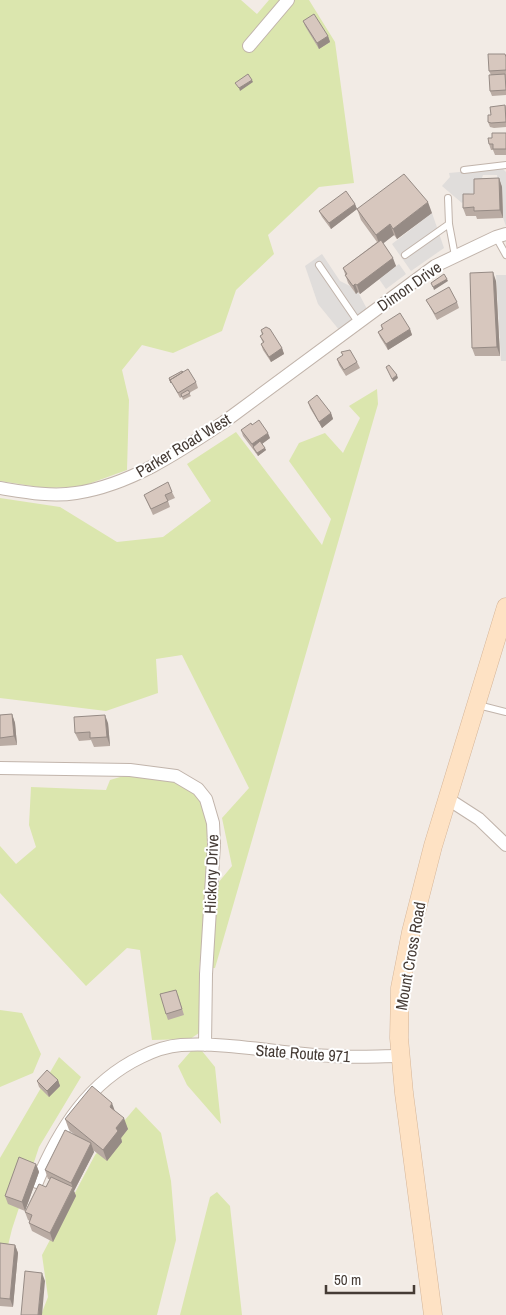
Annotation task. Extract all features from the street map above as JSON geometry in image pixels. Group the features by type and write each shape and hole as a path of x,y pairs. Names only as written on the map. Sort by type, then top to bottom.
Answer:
{"main road":[{"name":"Mount Cross Road","path":"433,1315 400,1056 400,988 410,932 506,607"}],"street":[{"path":"249,46 288,0"},
{"name":"Dimon Drive","path":"343,334 434,266 501,236"},
{"name":"Parker Road West","path":"0,488 50,494 76,493 126,479 224,422 343,334"},
{"name":"Hickory Drive","path":"0,768 157,772 188,781 206,799 213,824 214,844 206,974 206,1045"},
{"path":"448,799 472,813 506,845"},
{"name":"State Route 971","path":"37,1182 63,1130 82,1101 110,1075 127,1064 163,1049 180,1045 206,1045 333,1057 400,1056"}],"lane":[{"path":"464,170 506,165"},
{"path":"448,198 449,224 455,256"},
{"path":"405,255 449,224"},
{"path":"501,236 506,255"},
{"path":"319,265 358,322"},
{"path":"476,704 506,712"}],"green space":[{"path":"0,0 241,0 257,14 269,0 309,0 335,42 354,183 319,187 268,235 274,254 236,290 222,331 173,353 142,345 122,370 129,400 127,470 80,487 45,488 0,481"},
{"path":"377,389 378,404 215,968 211,968 218,883 232,866 222,818 249,788 182,655 156,659 158,693 106,711 0,698 0,498 60,507 117,542 163,537 211,501 187,464 236,432 322,545 331,519 289,461 299,443 325,433 343,453 360,418 349,406"},
{"path":"127,775 172,778 198,795 208,810 211,840 199,971 202,1031 190,1039 152,1040 140,950 127,948 86,986 0,893 0,846 16,864 36,847 29,825 31,787 106,790 110,780"},
{"path":"0,1010 22,1013 41,1054 33,1073 0,1087"},
{"path":"191,1051 202,1051 215,1067 221,1124 187,1085 178,1066"},
{"path":"59,1057 81,1077 39,1147 12,1229 2,1270 0,1294 0,1158"},
{"path":"136,1107 161,1133 171,1181 176,1240 157,1315 41,1315 48,1297 42,1255 95,1155"},
{"path":"217,1192 230,1206 242,1315 180,1315 210,1197"}],"shaded area":[{"path":"502,168 506,172 506,226 503,218 502,187 498,187 497,175 483,175 477,193 470,193 462,203 442,186 450,177 449,173"},
{"path":"432,213 444,248 411,271 392,244"},
{"path":"322,254 340,281 350,286 356,294 358,292 367,309 340,331 318,304 305,266"},
{"path":"399,264 406,274 386,289 379,279"},
{"path":"496,275 506,275 506,361 501,361"}],"building":[{"path":"314,14 328,36 317,43 303,21"},
{"path":"488,54 505,54 506,70 489,71"},
{"path":"248,74 252,80 239,88 235,83"},
{"path":"505,74 506,90 490,91 489,75"},
{"path":"505,105 506,122 488,122 488,115 491,115 490,107"},
{"path":"492,133 506,133 506,149 493,149 493,144 489,144 488,138 492,138"},
{"path":"404,174 428,202 393,229 390,224 376,235 357,209"},
{"path":"499,178 500,210 474,211 474,207 463,208 463,194 474,194 474,179"},
{"path":"346,191 355,204 329,223 319,211"},
{"path":"381,240 393,258 353,286 345,275 347,274 343,268"},
{"path":"493,272 497,347 472,348 470,273"},
{"path":"444,274 447,279 433,287 431,283"},
{"path":"449,287 457,302 435,314 426,300"},
{"path":"400,313 410,329 386,344 378,332 383,329 381,325"},
{"path":"266,327 270,329 282,348 269,357 261,344 264,342 260,336 263,334 261,330"},
{"path":"350,350 357,362 344,370 337,359 343,355 341,352"},
{"path":"389,365 397,375 392,379 386,367"},
{"path":"188,369 196,382 178,393 170,380"},
{"path":"182,371 170,380 171,383 169,378"},
{"path":"188,390 190,393 182,397 181,394"},
{"path":"317,395 331,413 319,422 308,402"},
{"path":"259,420 268,433 252,444 241,430"},
{"path":"260,441 265,448 257,453 253,447"},
{"path":"168,482 172,492 165,495 168,501 151,509 144,495"},
{"path":"12,714 14,736 0,738 0,715"},
{"path":"105,715 107,737 90,738 90,732 75,733 74,717"},
{"path":"176,990 182,1009 166,1014 160,994"},
{"path":"47,1070 58,1080 47,1091 37,1081"},
{"path":"92,1086 112,1103 110,1107 124,1118 116,1128 118,1131 103,1150 65,1119"},
{"path":"65,1130 91,1143 71,1183 45,1170"},
{"path":"19,1157 36,1164 22,1202 5,1196"},
{"path":"51,1177 73,1187 50,1233 29,1223 32,1215 25,1212 39,1184 46,1187"},
{"path":"0,1243 15,1245 10,1299 0,1298"},
{"path":"25,1271 42,1273 38,1315 21,1315"}]}
